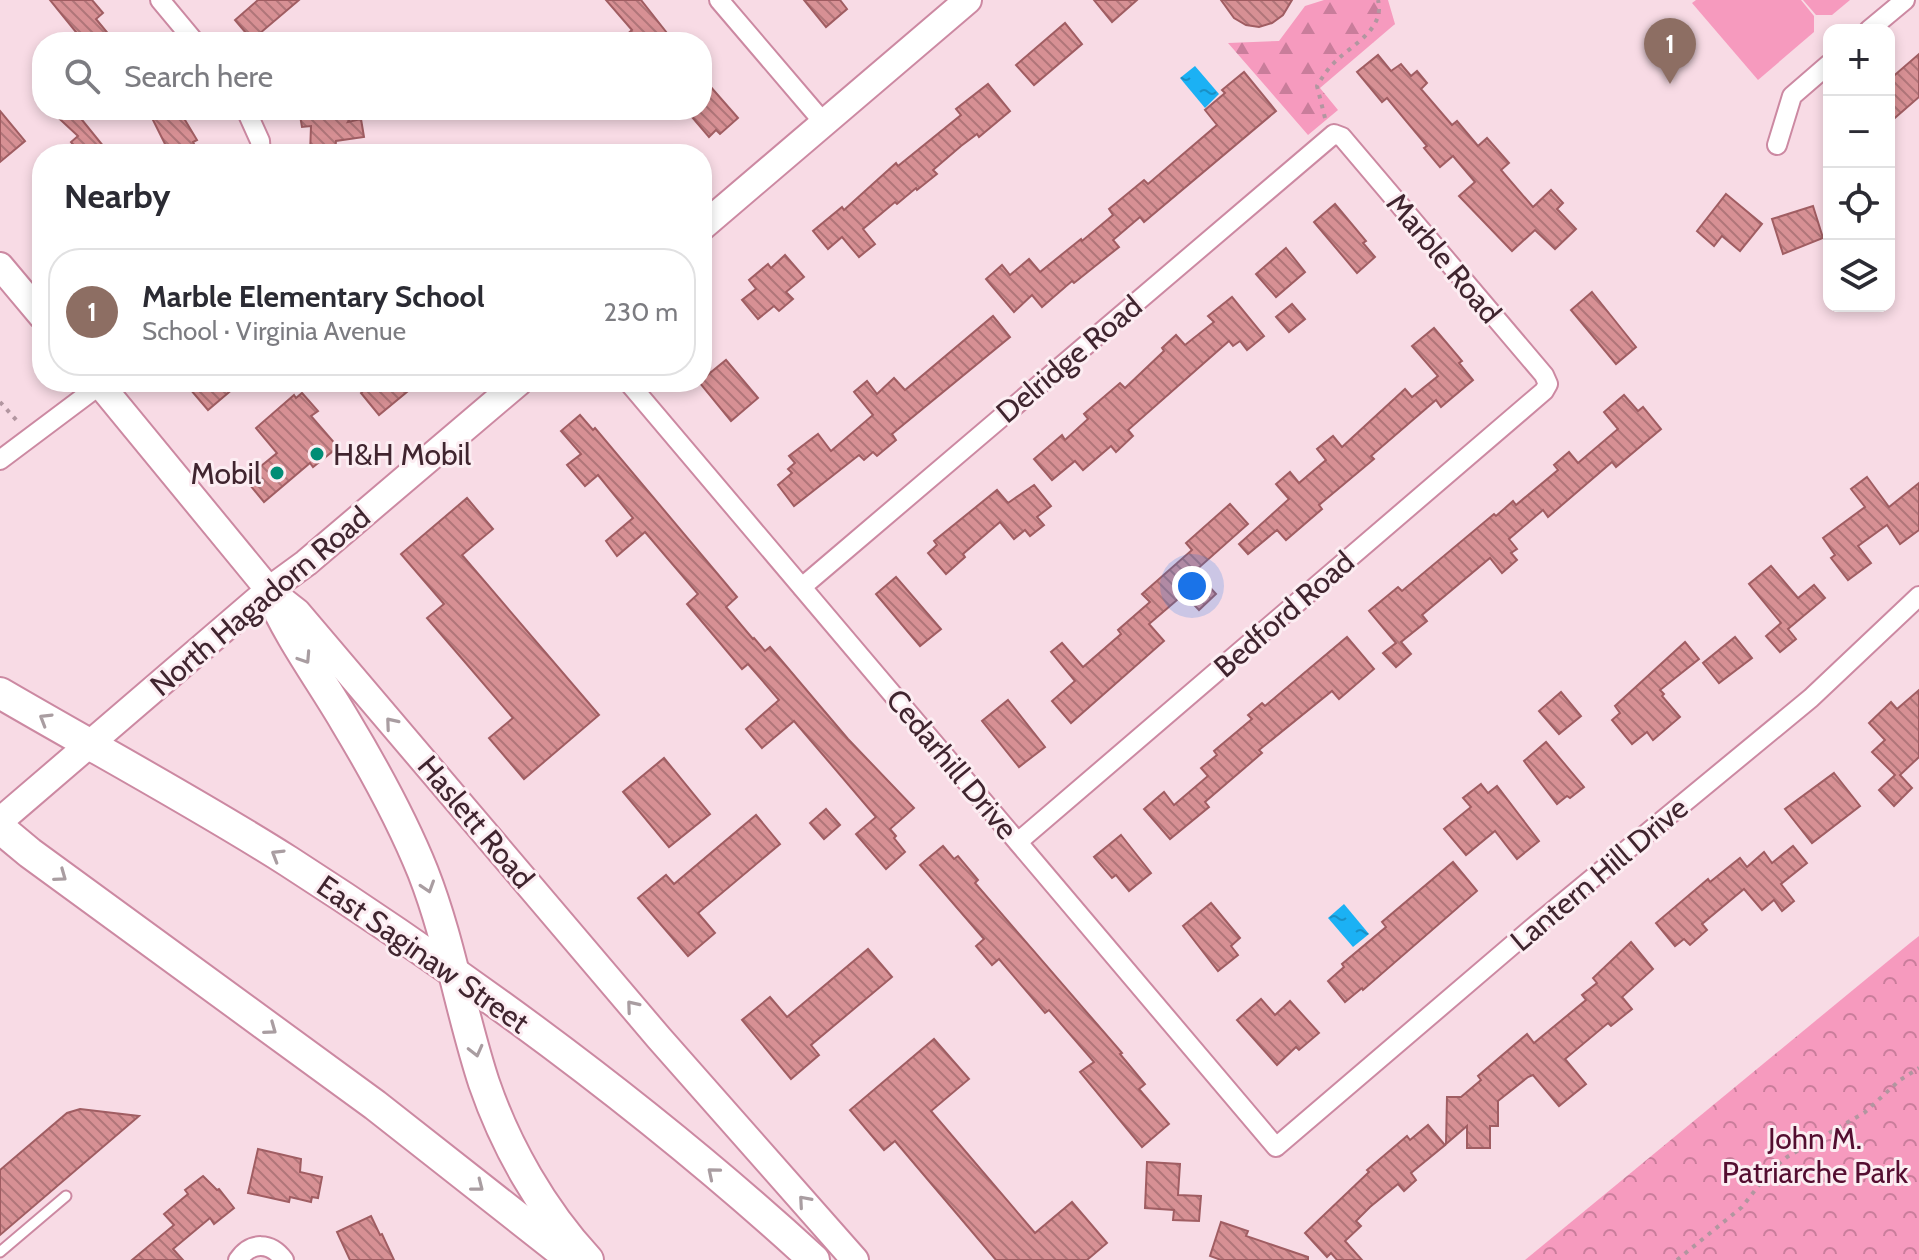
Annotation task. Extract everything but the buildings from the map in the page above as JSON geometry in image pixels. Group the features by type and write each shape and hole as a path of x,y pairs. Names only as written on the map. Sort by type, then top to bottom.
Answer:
{"main road":[{"path":"712,218 968,0"},
{"path":"0,266 32,304"},
{"name":"Haslett Road","path":"108,392 269,590 297,612 659,1038 855,1260"},
{"name":"North Hagadorn Road","path":"0,821 269,590 326,547 507,392"},
{"path":"269,590 283,624 351,731 386,794 423,873 457,975 484,1082 503,1131 542,1200 588,1260"},
{"name":"East Saginaw Street","path":"0,693 287,861 457,975 571,1057 814,1260"},
{"path":"0,828 375,1105 572,1260"}],"street":[{"path":"719,0 824,123"},
{"path":"1876,24 1905,0"},
{"path":"164,2 187,32"},
{"path":"1777,145 1792,96 1823,69"},
{"path":"251,120 260,144"},
{"name":"Marble Road","path":"1335,134 1544,375 1548,384"},
{"name":"Delridge Road","path":"802,587 1335,134"},
{"name":"Bedford Road","path":"1018,842 1544,391 1548,384"},
{"path":"0,460 89,392"},
{"name":"Cedarhill Drive","path":"636,392 1276,1147"},
{"name":"Lantern Hill Drive","path":"1276,1147 1537,924 1811,698 1919,596"},
{"path":"238,1260 246,1250 262,1245 278,1251 284,1260"}],"lane":[{"path":"0,1252 66,1196"}],"path":[{"path":"1335,134 1325,118 1317,86 1335,61 1377,22 1380,11 1378,0"},
{"path":"0,402 30,437"},
{"path":"1677,1260 1742,1207 1770,1171 1787,1157 1864,1113 1900,1080 1919,1068"}],"green space":[{"path":"1324,0 1388,0 1395,24 1320,88 1338,110 1308,135 1228,43 1279,41 1305,6"},
{"path":"1696,0 1801,0 1814,16 1814,32 1758,80 1692,3"},
{"path":"1803,0 1850,0 1832,15 1816,15"},
{"name":"John M. Patriarche Park","path":"1919,936 1919,1260 1525,1260 1910,943"}],"water":[{"path":"1195,66 1219,94 1205,108 1180,78"},
{"path":"1344,904 1369,934 1353,947 1328,918"}],"place":[{"name":"Marble Elementary School","path":"1670,84"},
{"name":"H&H Mobil","path":"317,454"},
{"name":"Mobil","path":"277,473"}]}
